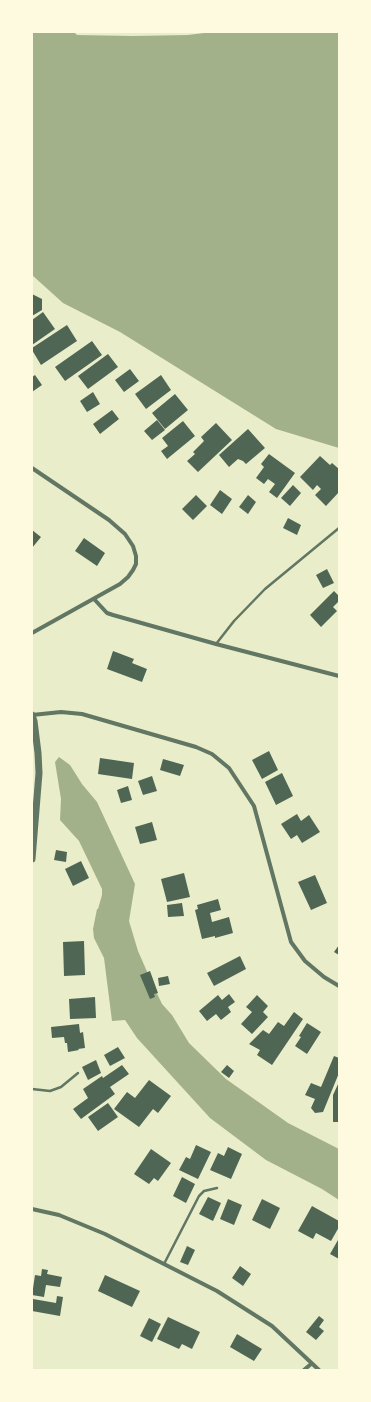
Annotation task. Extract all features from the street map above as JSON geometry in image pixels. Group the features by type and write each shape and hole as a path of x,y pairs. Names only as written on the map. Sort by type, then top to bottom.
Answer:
{"street":[{"path":"32,468 109,520 125,534 133,546 136,564 120,584 32,633"},
{"path":"94,599 107,613 113,615 339,676"},
{"path":"32,859 39,773 38,753 32,715 61,712 82,714 196,747 212,754 229,768 254,806 291,942 305,961 324,977 339,986"},
{"path":"32,1209 59,1215 105,1234 217,1291 272,1326 318,1370"},
{"path":"304,1370 311,1364"}],"lane":[{"path":"216,644 234,621 265,589 339,528"},
{"path":"32,1089 50,1091 61,1087 78,1073"},
{"path":"164,1264 199,1196 204,1191 217,1188"}],"shaded area":[{"path":"32,32 74,32 77,35 133,36 188,35 212,32 339,32 339,448 276,429 120,332 63,303 32,275"},
{"path":"59,757 70,765 82,784 97,802 135,884 129,921 138,951 162,1004 172,1015 189,1043 226,1079 288,1123 339,1149 339,1200 322,1189 266,1160 210,1118 137,1038 125,1020 112,1021 104,958 94,938 93,929 97,909 102,895 102,889 79,841 60,820 61,799 55,762"}],"building":[{"path":"32,294 42,299 42,310 32,316"},
{"path":"43,312 55,329 32,345 32,320"},
{"path":"67,325 77,341 41,365 32,348"},
{"path":"92,341 102,355 65,381 55,367"},
{"path":"108,354 118,367 88,389 78,376"},
{"path":"130,369 139,381 124,392 115,380"},
{"path":"35,375 42,385 32,392 32,377"},
{"path":"161,375 171,390 146,409 135,394"},
{"path":"93,392 100,404 87,412 80,401"},
{"path":"175,394 188,410 165,429 152,413"},
{"path":"112,410 119,419 100,434 93,424"},
{"path":"157,420 165,430 152,440 144,431"},
{"path":"183,421 195,436 167,459 161,451 168,446 162,438"},
{"path":"216,423 232,440 198,472 187,461 195,454 193,452 204,441 201,437"},
{"path":"248,429 265,448 246,464 238,459 229,467 219,455"},
{"path":"269,454 295,473 277,498 269,492 275,484 268,479 264,484 256,478 264,467 261,464"},
{"path":"320,456 330,465 332,463 339,469 339,492 326,506 315,495 321,489 317,485 313,490 300,477"},
{"path":"293,485 301,493 290,506 281,498"},
{"path":"220,490 232,499 222,514 210,505"},
{"path":"196,495 207,506 193,520 182,509"},
{"path":"248,495 256,502 248,514 239,507"},
{"path":"288,518 301,525 297,535 283,528"},
{"path":"32,530 41,537 32,548"},
{"path":"84,538 105,553 97,566 75,551"},
{"path":"327,569 334,583 323,588 316,575"},
{"path":"334,591 339,596 339,601 333,607 337,611 321,627 310,615"},
{"path":"113,651 134,659 132,663 147,669 142,682 107,669"},
{"path":"269,751 278,770 262,779 252,760"},
{"path":"100,758 134,763 132,779 98,774"},
{"path":"163,759 184,765 180,776 160,770"},
{"path":"282,773 293,796 276,805 265,782"},
{"path":"152,776 157,791 143,795 138,781"},
{"path":"128,786 132,800 121,803 117,790"},
{"path":"297,814 301,821 309,815 320,832 302,843 297,835 291,839 281,824"},
{"path":"152,822 157,840 140,844 135,827"},
{"path":"56,850 67,852 66,862 54,860"},
{"path":"81,861 89,878 73,886 65,869"},
{"path":"184,873 190,897 167,902 161,879"},
{"path":"315,875 327,903 311,910 298,882"},
{"path":"218,899 221,910 210,913 212,922 229,917 233,933 215,938 215,936 202,939 195,910 198,909 197,905"},
{"path":"182,903 184,916 168,917 167,905"},
{"path":"84,941 85,975 64,976 63,942"},
{"path":"339,945 339,955 334,952"},
{"path":"240,956 246,969 214,986 207,973"},
{"path":"150,971 158,993 154,994 155,997 150,999 140,975"},
{"path":"168,976 170,984 159,986 158,978"},
{"path":"229,994 235,1002 228,1007 231,1012 221,1020 216,1014 207,1021 199,1011 218,995 222,1000"},
{"path":"257,995 268,1006 263,1012 268,1017 252,1034 241,1024 252,1012 246,1007"},
{"path":"95,997 96,1018 70,1019 69,999"},
{"path":"294,1012 303,1019 272,1065 257,1055 260,1050 249,1044 263,1030 269,1034 278,1022 284,1026"},
{"path":"307,1023 321,1032 307,1054 295,1046"},
{"path":"79,1024 80,1033 83,1032 85,1048 68,1052 67,1043 65,1043 64,1037 52,1038 51,1027"},
{"path":"118,1047 125,1058 110,1066 104,1055"},
{"path":"334,1056 339,1058 339,1073 323,1112 315,1113 311,1108 315,1099 305,1095 311,1083 321,1087"},
{"path":"96,1060 101,1073 88,1080 82,1067"},
{"path":"122,1065 129,1074 110,1087 115,1094 81,1119 73,1109 88,1098 83,1089"},
{"path":"227,1065 234,1071 229,1078 221,1072"},
{"path":"149,1080 171,1096 158,1113 153,1109 139,1127 114,1109 127,1092 135,1098"},
{"path":"339,1082 339,1122 333,1122 333,1095"},
{"path":"108,1103 118,1117 98,1131 88,1117"},
{"path":"196,1145 211,1152 198,1179 179,1170 186,1157 190,1159"},
{"path":"228,1147 242,1154 231,1179 210,1170 218,1153 224,1156"},
{"path":"151,1149 171,1163 158,1181 154,1178 149,1184 134,1174"},
{"path":"182,1177 195,1184 186,1203 173,1196"},
{"path":"208,1197 221,1203 213,1221 199,1214"},
{"path":"228,1199 242,1205 234,1225 220,1219"},
{"path":"262,1199 280,1208 270,1229 252,1220"},
{"path":"312,1206 339,1221 339,1227 331,1241 316,1233 313,1239 298,1231"},
{"path":"339,1240 339,1259 330,1254"},
{"path":"187,1246 195,1250 188,1265 180,1262"},
{"path":"240,1266 251,1274 243,1286 232,1278"},
{"path":"42,1269 48,1270 47,1274 62,1277 60,1287 46,1285 44,1297 32,1295 35,1275 41,1276"},
{"path":"105,1275 140,1291 132,1307 98,1291"},
{"path":"57,1296 63,1297 60,1316 32,1311 33,1299 56,1303"},
{"path":"319,1316 324,1320 319,1327 324,1331 316,1340 306,1332"},
{"path":"168,1317 200,1332 192,1349 182,1344 179,1349 157,1339"},
{"path":"149,1318 161,1324 152,1342 140,1336"},
{"path":"237,1334 262,1349 254,1361 230,1347"}]}
